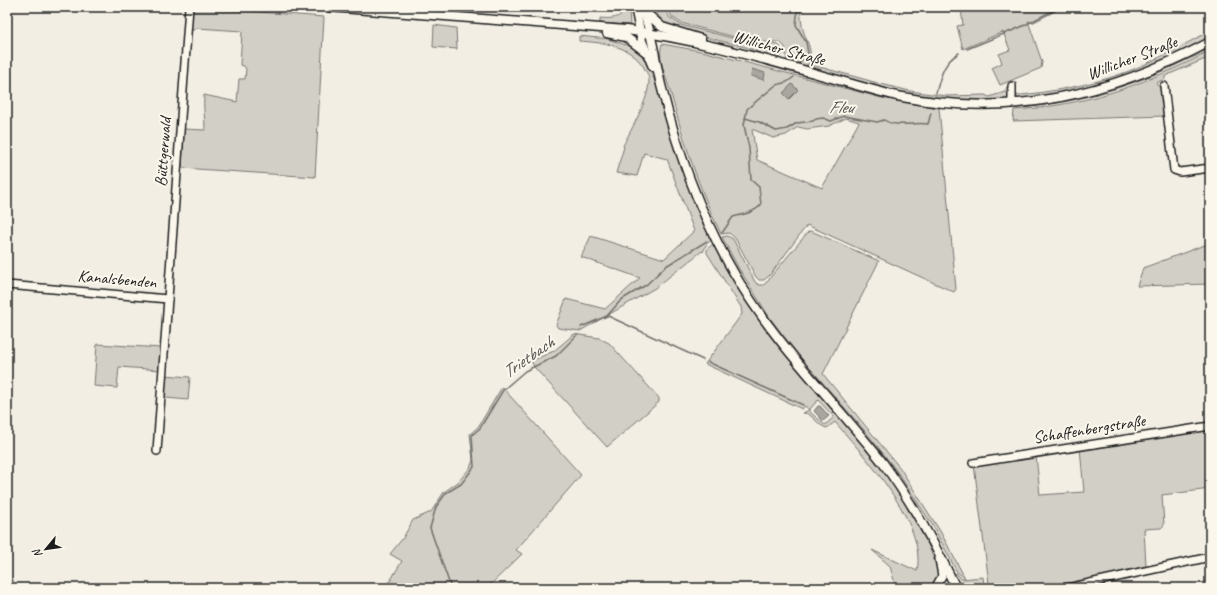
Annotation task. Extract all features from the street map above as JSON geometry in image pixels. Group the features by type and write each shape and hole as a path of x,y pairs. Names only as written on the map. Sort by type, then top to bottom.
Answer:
{"main road":[{"name":"Willicher Straße","path":"329,7 644,32 712,45 897,96 954,103 1012,103 1059,98 1111,86 1144,74 1210,42"},
{"path":"639,8 647,54 661,86"},
{"path":"639,8 662,27 702,39 712,45"},
{"path":"581,27 626,37 647,54"},
{"path":"644,32 688,172 710,228 745,293 769,328 797,364 884,464 934,543 956,588"}],"street":[{"name":"Büttgerwald","path":"168,298 189,7"},
{"path":"1197,49 1210,46"},
{"path":"1012,86 1012,103"},
{"path":"1164,86 1174,169 1179,172 1210,168"},
{"name":"Kanalsbenden","path":"7,286 168,298 157,450"},
{"name":"Schaffenbergstraße","path":"973,463 1210,426"},
{"path":"934,543 942,573 940,582 935,588"},
{"path":"1067,588 1210,557"}],"shaded area":[{"path":"193,7 324,17 315,177 182,168 184,129 205,130 204,95 237,102 239,79 245,79 246,69 244,66 240,65 242,31 197,28 191,31"},
{"path":"625,7 629,7 630,25 600,23 600,18 612,18 619,16 624,11"},
{"path":"651,7 664,7 670,18 681,25 756,44 773,44 780,46 783,54 778,58 774,58 745,47 659,24 662,20"},
{"path":"667,7 800,7 802,27 810,51 809,64 804,66 787,61 785,47 780,42 754,42 681,23 672,17"},
{"path":"953,7 1063,7 1032,23 1028,21 1042,62 1041,68 1000,85 992,68 1002,63 999,54 1010,50 1003,32 963,49 957,26 963,25 961,9 955,9"},
{"path":"434,25 456,28 457,49 433,47"},
{"path":"1210,31 1210,37 1144,69 1103,85 1048,96 1015,99 1013,96 1068,88 1121,74 1155,60"},
{"path":"579,36 608,39 629,46 633,44 640,53 656,83 689,185 711,240 706,245 703,252 702,251 655,288 580,331 558,328 556,325 566,299 605,309 640,278 581,257 591,236 664,259 694,231 667,159 644,153 637,176 616,173 624,147 623,146 635,123 646,96 649,78 648,74 637,59 630,53 606,44 579,41"},
{"path":"662,44 706,52 882,98 939,108 956,289 954,292 807,225 770,275 764,280 759,280 735,238 729,233 721,234 713,217 681,130 663,69 661,50","holes":["846,118 859,122 822,188 757,160 752,129 773,138 786,135 798,127 807,129 829,126"]},
{"path":"1210,49 1204,54 1192,58 1168,69 1136,81"},
{"path":"1210,52 1210,57 1165,76 1165,79 1156,83 1163,92 1166,116 1013,121 1014,110 1085,100 1120,90 1161,74"},
{"path":"809,64 910,91 946,96 985,95 989,97 1005,92 1007,87 1009,88 1009,99 1008,101 942,99 908,94 809,68"},
{"path":"752,69 765,73 764,80 751,76"},
{"path":"1133,82 1126,85 1104,92 1082,98 1038,106 1015,108 1016,106 1105,91"},
{"path":"792,84 798,90 789,99 783,93"},
{"path":"811,231 879,261 823,374 900,468 940,531 965,578 957,572 933,526 896,470 866,432 801,358 770,318 738,267 722,237 727,236 733,239 755,282 759,285 764,285 808,232"},
{"path":"1210,243 1210,284 1137,286 1143,268"},
{"path":"713,244 745,300 769,333 867,449 897,490 928,544 939,573 939,579 932,588 896,588 890,566 872,550 917,571 918,552 912,532 903,512 891,491 876,471 835,422 827,428 824,427 810,415 803,413 809,410 805,406 802,409 705,364 742,314 741,307 707,253 707,249","holes":["818,400 834,417 825,425 810,412 810,409"]},
{"path":"574,334 599,338 609,343 659,398 659,402 607,447 535,368 531,361 554,351"},
{"path":"97,344 162,348 161,370 119,367 117,388 94,386"},
{"path":"164,375 190,377 188,400 166,398 163,395"},
{"path":"502,387 581,475 516,550 522,554 487,588 386,588 402,561 390,554 403,538 413,520 431,512 444,492 458,482 470,468 473,460 470,434 478,427"},
{"path":"818,406 820,406 829,416 823,421 814,411"},
{"path":"1210,427 1210,489 1162,495 1164,525 1161,528 1144,529 1146,566 1074,584 993,587 989,584 974,465 1036,455 1040,495 1084,492 1080,448"},
{"path":"956,573 962,579 983,577 984,584 982,586 970,586 963,584 954,575"}],"waterway":[{"name":"Trietbach","path":"798,7 796,25 806,42 808,53 798,64"},
{"name":"Fleu","path":"967,49 1021,27 1060,7"},
{"name":"Fleu","path":"936,93 943,70 949,61 959,53"},
{"name":"Trietbach","path":"722,233 733,217 752,212 761,205 759,187 751,180 749,148 744,125 747,109 776,85 787,82 794,77"},
{"name":"Fleu","path":"745,118 759,122 776,131 787,129 797,123 823,118 831,121 844,116 877,122 884,120 894,124 928,124 931,113"},
{"name":"Trietbach","path":"581,327 607,316 621,300 646,285 666,266 707,241"},
{"path":"608,316 703,360"},
{"name":"Trietbach","path":"451,588 430,528 436,507 446,493 461,484 474,467 472,435 480,428 503,390 525,371 556,356 576,336"},
{"path":"708,362 803,405"}]}
